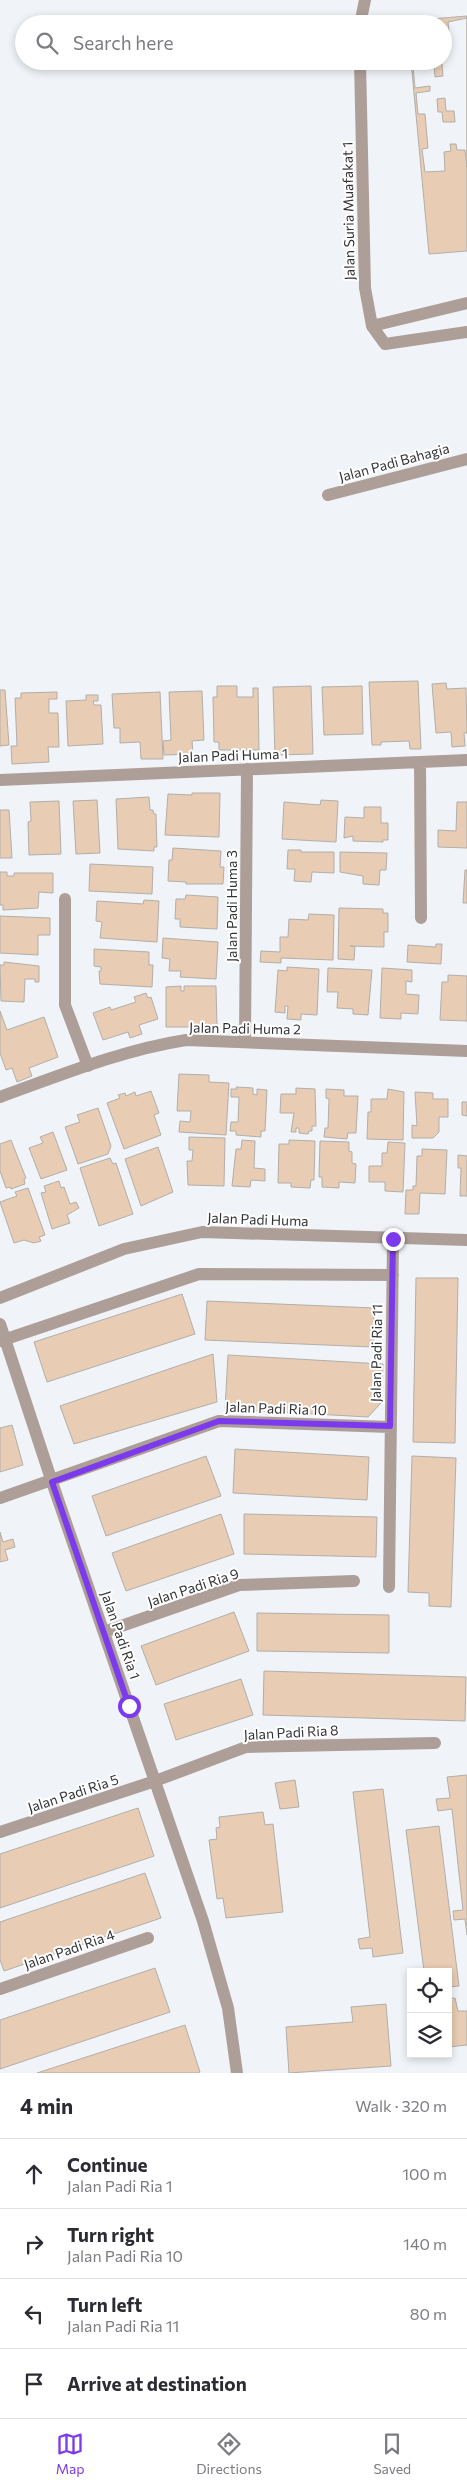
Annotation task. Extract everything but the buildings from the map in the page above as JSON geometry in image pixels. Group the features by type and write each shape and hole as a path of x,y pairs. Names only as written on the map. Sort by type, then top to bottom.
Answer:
{"street":[{"path":"362,15 365,0"},
{"name":"Jalan Suria Muafakat 1","path":"360,70 364,288 372,326 385,344 396,344 467,332"},
{"path":"372,326 467,303"},
{"name":"Jalan Padi Bahagia","path":"328,495 467,459"},
{"name":"Jalan Padi Huma 1","path":"0,780 467,760"},
{"path":"420,762 421,918"},
{"name":"Jalan Padi Huma 3","path":"245,1042 247,770"},
{"path":"65,899 65,1005 88,1066"},
{"name":"Jalan Padi Huma 2","path":"0,1097 88,1066 157,1045 179,1042 245,1042 467,1051"},
{"name":"Jalan Padi Huma","path":"0,1298 124,1249 202,1232 467,1240"},
{"name":"Jalan Padi Ria 11","path":"389,1588 393,1239"},
{"path":"3,1340 199,1274 393,1275"},
{"name":"Jalan Padi Ria 1","path":"0,1324 3,1340 203,1921 225,1996 237,2073"},
{"name":"Jalan Padi Ria 10","path":"0,1498 52,1482 219,1421 390,1426"},
{"name":"Jalan Padi Ria 9","path":"104,1632 239,1585 354,1581"},
{"name":"Jalan Padi Ria 8","path":"155,1782 246,1747 435,1743"},
{"name":"Jalan Padi Ria 5","path":"0,1832 155,1782"},
{"name":"Jalan Padi Ria 4","path":"0,1990 148,1938"}],"route":[{"path":"129,1706 52,1482 219,1421 390,1426 393,1239"}]}
